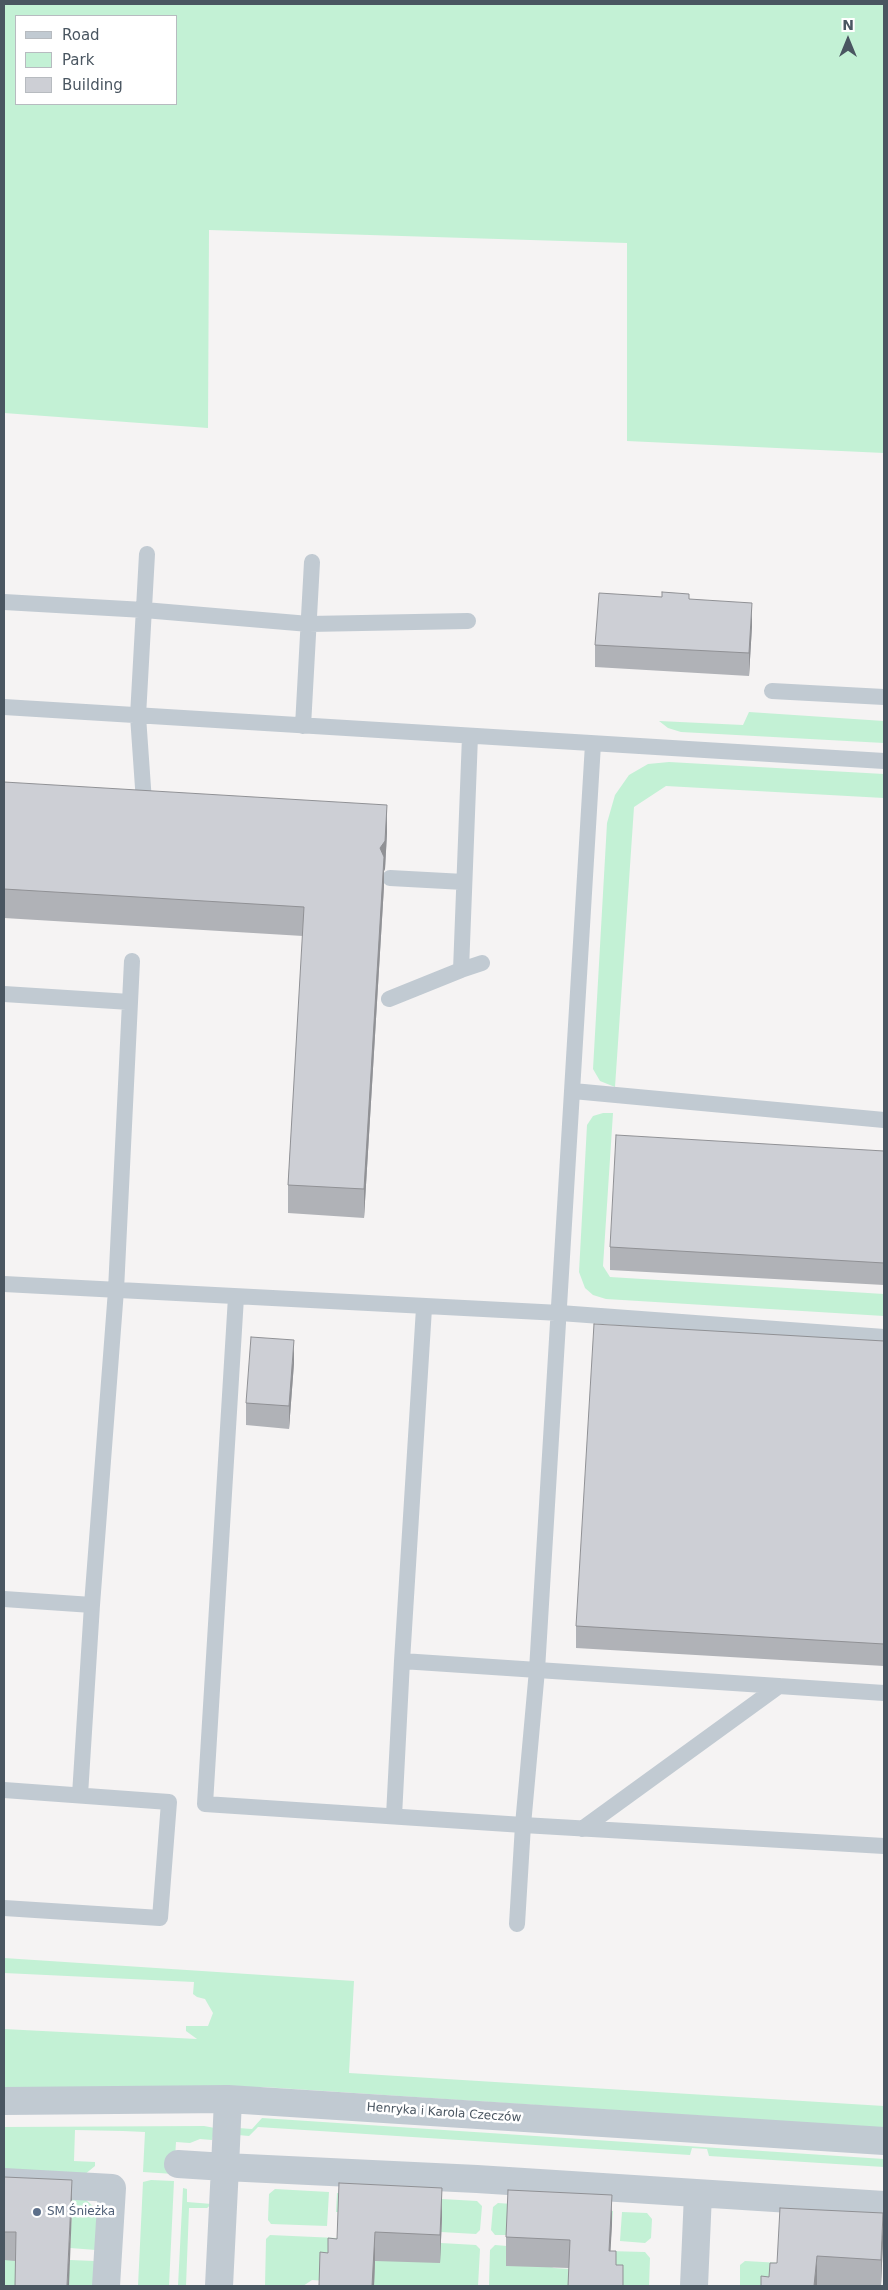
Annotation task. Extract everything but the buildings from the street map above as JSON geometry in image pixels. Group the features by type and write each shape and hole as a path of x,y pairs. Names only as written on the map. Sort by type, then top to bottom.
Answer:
{"street":[{"name":"Henryka i Karola Czeczów","path":"4,2101 228,2099 884,2141"},
{"path":"219,2286 228,2099"},
{"path":"178,2164 477,2179 884,2205"},
{"path":"4,2182 112,2188 106,2286"},
{"path":"694,2286 698,2194"}],"lane":[{"path":"144,802 138,716 147,554"},
{"path":"303,726 312,562"},
{"path":"4,602 144,610 309,624 468,621"},
{"path":"772,691 884,696"},
{"path":"4,708 884,761"},
{"path":"461,970 470,736"},
{"path":"517,1924 537,1670 594,744"},
{"path":"390,878 464,882"},
{"path":"80,1795 92,1605 116,1290 132,961"},
{"path":"389,999 482,963"},
{"path":"4,994 130,1002"},
{"path":"573,1091 884,1120"},
{"path":"4,1284 424,1308 560,1313 884,1337"},
{"path":"236,1297 205,1804 884,1846"},
{"path":"394,1816 424,1308"},
{"path":"4,1599 92,1605"},
{"path":"402,1661 884,1693"},
{"path":"582,1828 779,1686"},
{"path":"4,1790 170,1802 160,1918 4,1908"}],"green space":[{"path":"4,4 884,4 884,453 627,441 627,243 209,230 208,428 4,413"},
{"path":"749,712 884,721 884,743 681,732 668,728 659,721 743,725"},
{"path":"669,762 884,774 884,798 666,786 634,807 615,1087 600,1081 593,1069 607,823 615,795 629,775 648,764"},
{"path":"613,1113 603,1266 610,1277 884,1294 884,1316 606,1299 593,1295 585,1288 579,1272 587,1125 593,1116"},
{"path":"4,1958 354,1981 349,2073 884,2106 884,2128 263,2087 4,2087 4,2029 197,2039 186,2031 186,2026 208,2026 213,2013 205,1999 193,1994 194,1982 4,1973"},
{"path":"262,2118 884,2159 884,2167 709,2156 707,2149 692,2148 690,2155 258,2127 249,2136 238,2135 238,2128 252,2129"},
{"path":"204,2126 215,2128 212,2140 200,2139 190,2143 176,2142 174,2174 143,2172 145,2132 75,2130 74,2161 95,2162 95,2166 84,2175 4,2171 4,2127"},
{"path":"151,2180 174,2181 169,2286 138,2286 143,2182"},
{"path":"183,2188 187,2189 187,2202 212,2204 207,2208 189,2208 186,2286 178,2286"},
{"path":"275,2189 329,2192 327,2226 271,2224 268,2220 269,2194"},
{"path":"337,2193 477,2201 482,2206 480,2230 476,2234 441,2232 442,2217 336,2212"},
{"path":"42,2195 83,2197 97,2210 96,2250 70,2248 72,2209"},
{"path":"498,2203 613,2211 612,2224 508,2219 507,2235 495,2235 491,2230 493,2207"},
{"path":"622,2212 647,2213 652,2219 651,2238 645,2243 620,2241"},
{"path":"270,2235 337,2238 328,2281 312,2280 303,2286 265,2286 266,2239"},
{"path":"441,2243 476,2245 480,2249 478,2286 372,2286 375,2260"},
{"path":"495,2245 507,2246 554,2268 570,2269 572,2286 489,2286 490,2250"},
{"path":"608,2251 645,2252 650,2258 649,2286 616,2286"},
{"path":"4,2253 23,2253 21,2286 4,2286"},
{"path":"70,2260 95,2261 94,2286 68,2286"},
{"path":"745,2261 781,2263 780,2286 740,2286 740,2265"}],"place":[{"name":"SM Śnieżka","path":"37,2212"}]}
